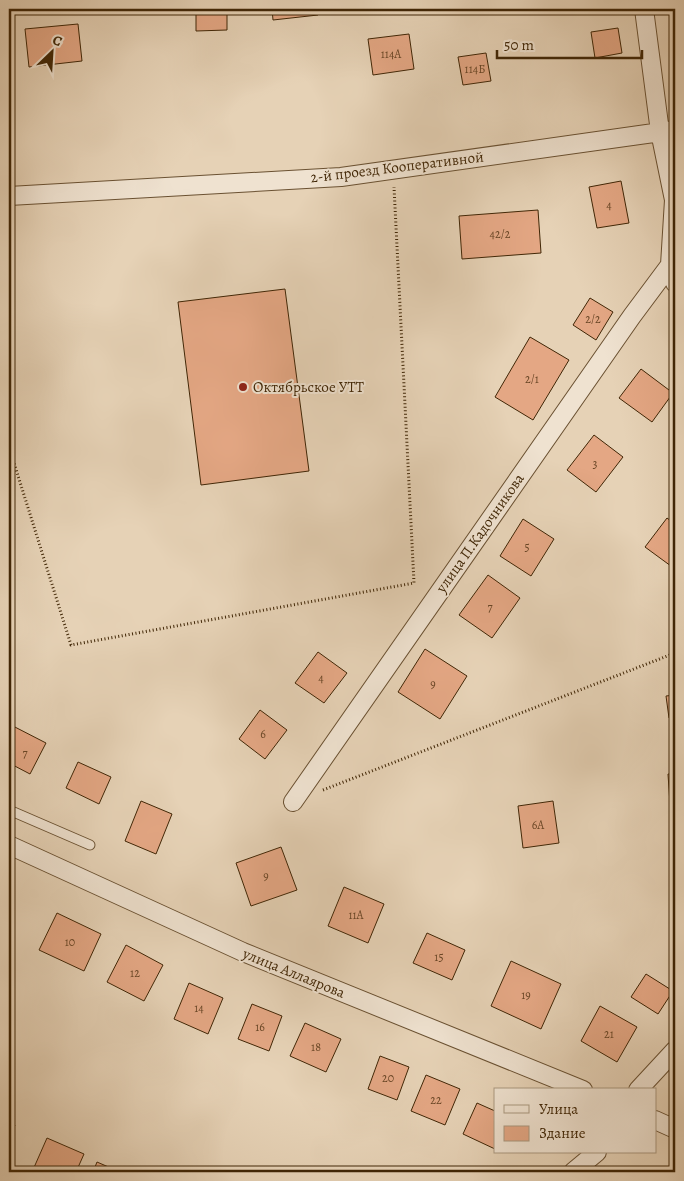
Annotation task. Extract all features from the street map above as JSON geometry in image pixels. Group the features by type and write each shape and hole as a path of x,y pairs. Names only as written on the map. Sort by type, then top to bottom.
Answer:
{"street":[{"path":"644,9 668,131 674,200 670,265 675,283"},
{"name":"2-й проезд Кооперативной","path":"9,196 341,176 668,131"},
{"name":"улица П.Кадочникова","path":"293,802 632,316 670,265"},
{"name":"улица Аллаярова","path":"9,844 243,952 579,1088"},
{"path":"640,1088 675,1050"},
{"path":"656,1120 675,1129"},
{"path":"573,1172 594,1154"}],"lane":[{"path":"9,810 90,845"}],"path":[{"path":"9,447 71,645 414,583 393,169"},
{"path":"320,791 675,653"}],"building":[{"path":"196,9 227,9 227,30 196,31"},
{"path":"272,9 317,9 318,15 273,20"},
{"path":"78,24 82,61 29,67 25,29"},
{"path":"618,28 622,53 595,58 591,32"},
{"path":"409,34 414,69 373,75 368,39"},
{"path":"486,53 491,81 463,85 458,57"},
{"path":"621,181 629,223 597,228 589,187"},
{"path":"538,210 541,253 462,259 459,216"},
{"name":"Октябрьское УТТ","path":"285,289 309,471 201,485 178,302"},
{"path":"590,298 613,312 596,340 573,325"},
{"path":"530,337 569,360 533,420 495,397"},
{"path":"641,369 673,393 652,422 619,398"},
{"path":"594,435 623,457 596,492 567,470"},
{"path":"667,518 675,524 675,569 645,547"},
{"path":"523,519 554,539 531,576 500,556"},
{"path":"488,575 520,598 492,638 459,615"},
{"path":"425,649 467,676 440,719 398,692"},
{"path":"318,652 347,673 324,703 295,683"},
{"path":"675,695 675,718 669,718 666,696"},
{"path":"260,710 287,730 265,759 239,739"},
{"path":"11,725 46,743 30,774 9,763 9,731"},
{"path":"78,762 111,777 99,804 66,788"},
{"path":"668,774 675,774 675,804 670,804"},
{"path":"141,801 172,814 156,854 125,841"},
{"path":"553,801 559,843 523,848 518,806"},
{"path":"281,847 297,890 251,906 236,863"},
{"path":"670,863 675,863 675,899 673,900"},
{"path":"344,887 384,904 368,943 328,926"},
{"path":"674,912 675,952 673,952"},
{"path":"57,913 101,934 84,971 39,950"},
{"path":"427,933 465,950 452,980 413,963"},
{"path":"126,945 163,965 144,1001 107,982"},
{"path":"511,961 561,984 541,1029 491,1006"},
{"path":"646,974 673,991 658,1014 631,997"},
{"path":"189,983 223,998 208,1034 174,1019"},
{"path":"252,1004 282,1016 269,1051 238,1039"},
{"path":"600,1006 637,1027 617,1062 581,1041"},
{"path":"305,1023 341,1039 326,1072 290,1056"},
{"path":"380,1056 409,1067 397,1100 368,1089"},
{"path":"426,1075 460,1089 445,1125 411,1111"},
{"path":"477,1103 494,1111 494,1149 463,1134"},
{"path":"9,1122 15,1125 9,1139"},
{"path":"47,1138 84,1154 76,1172 32,1172"},
{"path":"97,1162 120,1172 93,1172"}],"place":[{"name":"Октябрьское УТТ","path":"243,387"}]}
